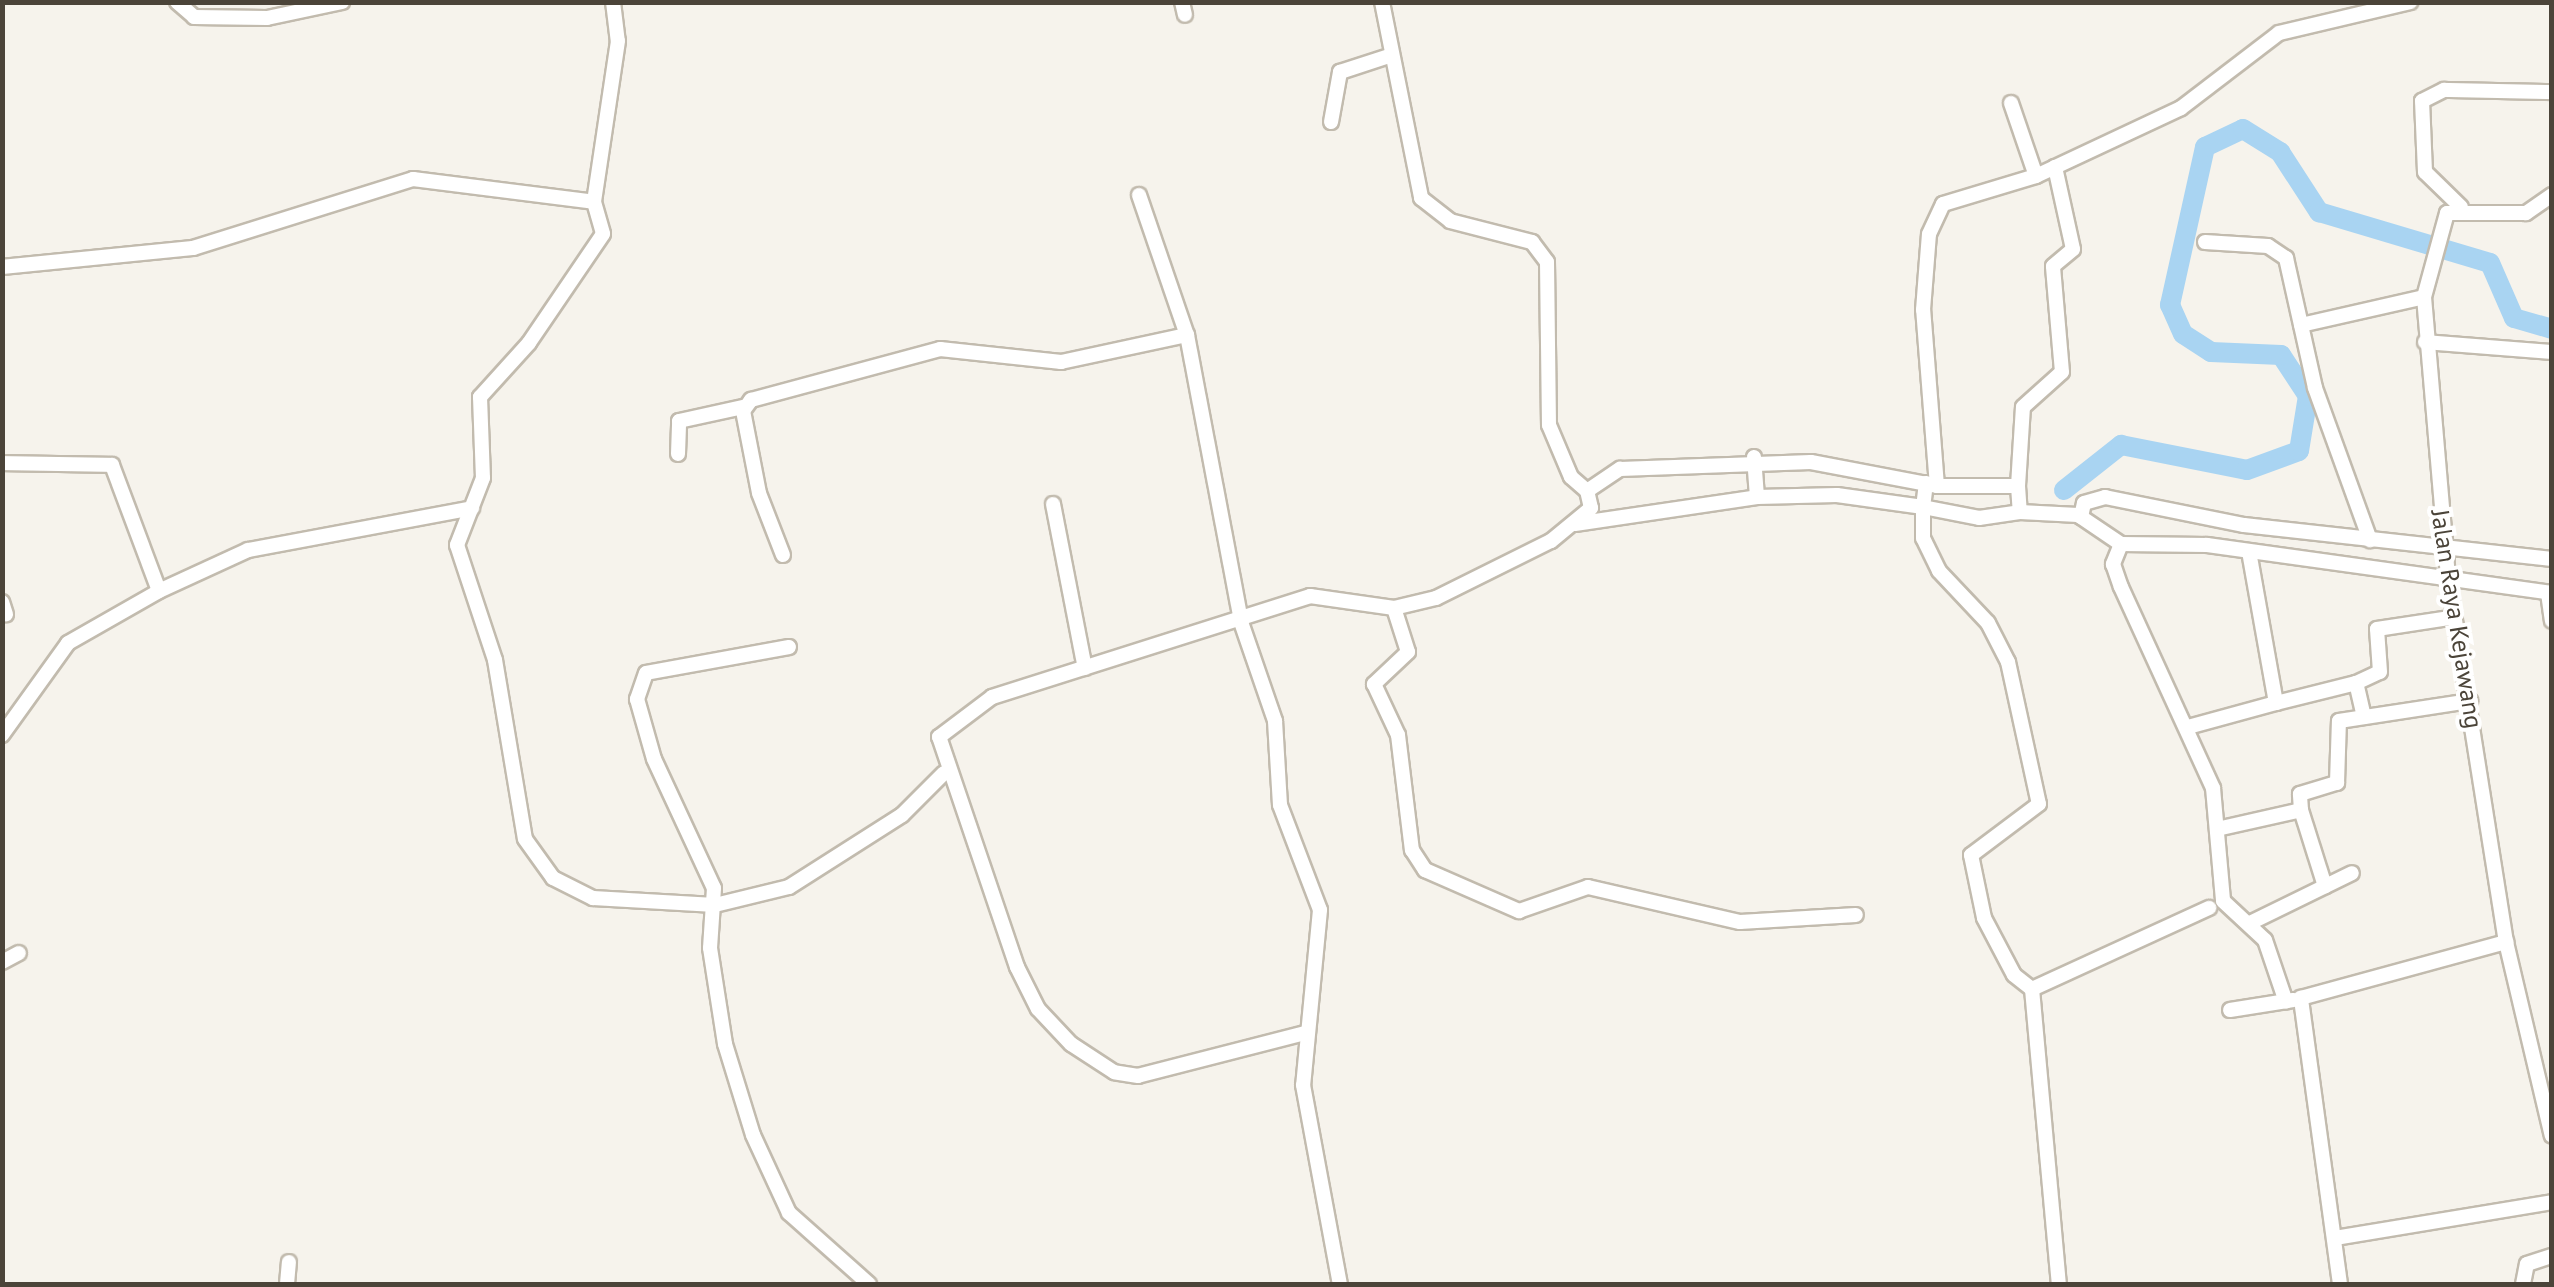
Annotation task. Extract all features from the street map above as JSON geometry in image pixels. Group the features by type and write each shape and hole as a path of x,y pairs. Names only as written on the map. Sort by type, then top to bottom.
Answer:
{"street":[{"path":"176,2 194,17 267,18 342,2"},
{"path":"614,2 618,41 594,202 597,244 480,397 483,478 460,527 460,570 496,660 515,812 537,861 593,898 715,905 789,886 875,834 944,774"},
{"path":"1382,2 1389,56 1422,198 1450,222 1532,242 1547,262 1550,425 1570,477 1591,488"},
{"path":"2059,1284 2032,989 1999,951 1970,865 1973,847 2039,806 2008,662 1988,623 1940,571 1923,538 1927,495 1923,310 1937,210 2055,167 2182,108 2279,33 2410,2"},
{"path":"1331,122 1340,72 1389,56"},
{"path":"2552,92 2444,90 2422,101 2424,172 2461,207 2526,213 2552,195"},
{"path":"2010,103 2034,172"},
{"path":"2020,512 2024,407 2062,372 2054,263 2073,249 2055,167"},
{"path":"2,268 193,248 414,179 594,202"},
{"path":"1139,195 1187,335 1241,622 1275,721 1280,805 1320,910 1305,1033 1308,1131 1340,1284"},
{"name":"Jalan Raya Kejawang","path":"2461,207 2441,224 2431,255 2424,297 2425,342 2449,579 2506,942 2552,1136"},
{"path":"2204,242 2282,251 2301,325 2370,540"},
{"path":"2301,325 2424,297"},
{"path":"678,454 679,421 742,407 940,350 1060,362 1187,335"},
{"path":"2425,342 2552,352"},
{"path":"742,407 783,555"},
{"path":"2,462 112,465 158,591"},
{"path":"1591,488 1610,471 1755,462 1927,495 1980,518 2020,512 2080,516 2121,544 2249,552 2550,593 2552,622"},
{"path":"1755,462 1757,492"},
{"path":"1575,524 1757,492 1927,495 2018,486"},
{"path":"1305,1033 1138,1076 1114,1072 1072,1044 1027,990 944,774 939,737 949,723 992,697 1241,622 1310,596 1394,608 1436,598 1575,524 1592,508 1591,488"},
{"path":"2080,516 2084,504 2105,497 2370,540 2552,559"},
{"path":"1053,504 1084,668"},
{"path":"2,735 68,643 158,591 248,550 472,508"},
{"path":"2121,544 2115,572 2188,727 2217,829 2223,901 2252,922 2293,1000 2340,1284"},
{"path":"2249,552 2276,703"},
{"path":"1394,608 1408,652 1374,684 1398,734 1412,850 1425,870 1534,913 1588,887 1740,922 1856,915"},
{"path":"2188,727 2356,683 2380,672 2378,629 2455,617"},
{"path":"789,648 660,669 637,684 654,759 700,844 715,905 710,948 725,1044 753,1135 789,1213 869,1284"},
{"path":"2356,683 2364,717"},
{"path":"2325,886 2301,810 2300,794 2339,781 2334,724 2470,701"},
{"path":"2217,829 2301,810"},
{"path":"2252,922 2352,873"},
{"path":"2032,989 2209,908"},
{"path":"2230,1010 2293,1000 2506,942"},
{"path":"2,962 19,952"},
{"path":"2334,1238 2552,1202"},
{"path":"2523,1284 2527,1264 2552,1256"},
{"path":"288,1262 288,1284"}],"waterway":[{"path":"2064,490 2121,445 2247,470 2299,451 2308,396 2281,355 2211,352 2183,334 2170,305 2205,147 2243,129 2280,152 2319,212 2490,263 2514,318 2552,329"}]}
